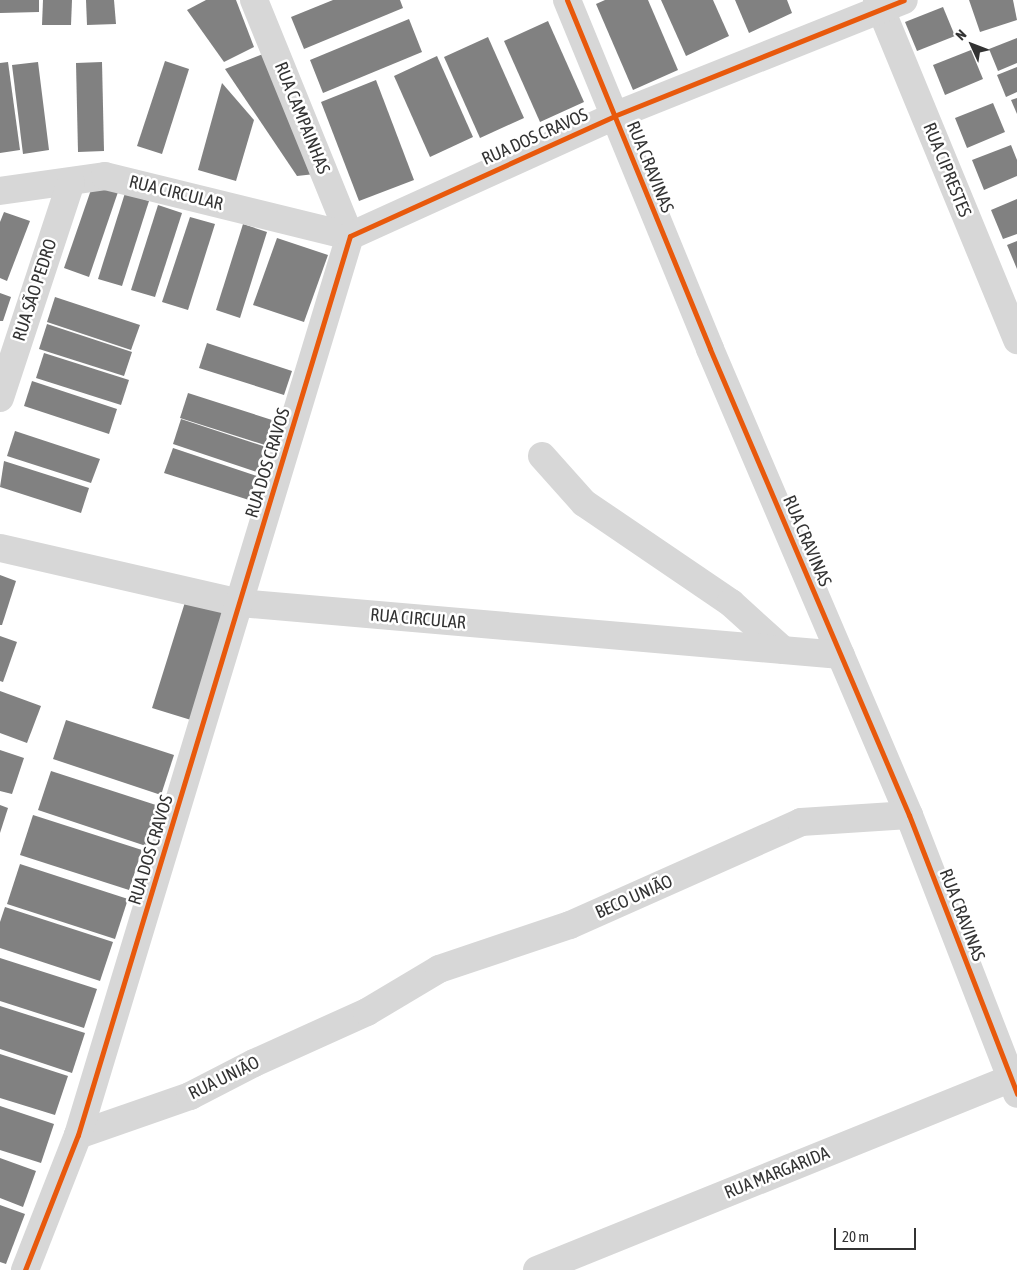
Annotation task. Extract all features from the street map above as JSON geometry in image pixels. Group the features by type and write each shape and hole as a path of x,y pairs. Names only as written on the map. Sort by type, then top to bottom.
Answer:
{"street":[{"name":"RUA CAMPAINHAS","path":"254,0 350,236"},
{"name":"RUA CRAVINAS","path":"567,0 614,116 909,815 1015,1083"},
{"name":"RUA DOS CRAVOS","path":"25,1270 78,1135 350,236 614,116 888,4"},
{"name":"RUA CIPRESTES","path":"888,4 1017,340"},
{"name":"RUA CIRCULAR","path":"0,191 105,176 350,236"},
{"name":"RUA SÃO PEDRO","path":"0,398 71,182"},
{"path":"542,456 584,503 731,603 783,650"},
{"name":"RUA CIRCULAR","path":"0,548 240,603 841,655"},
{"name":"BECO UNIÃO","path":"367,1012 439,969 570,926 801,822 909,815"},
{"name":"RUA UNIÃO","path":"78,1135 190,1096 254,1063 367,1012"},
{"name":"RUA MARGARIDA","path":"537,1270 1015,1083"}],"building":[{"path":"0,0 39,0 39,12 0,13"},
{"path":"43,0 72,0 71,25 42,25"},
{"path":"86,0 114,0 116,24 87,25"},
{"path":"206,0 236,0 254,47 224,62 187,10"},
{"path":"333,0 400,0 403,8 304,49 291,17"},
{"path":"605,0 648,0 678,70 633,90 596,4"},
{"path":"661,0 713,0 729,36 686,56"},
{"path":"735,0 787,0 792,13 749,33"},
{"path":"969,0 1013,0 1017,20 980,32"},
{"path":"943,7 955,36 917,51 905,22"},
{"path":"409,19 422,52 323,93 310,60"},
{"path":"548,21 584,102 540,122 504,41"},
{"path":"488,37 524,118 480,138 444,57"},
{"path":"1017,38 1017,63 998,71 989,49"},
{"path":"971,50 983,79 945,95 933,65"},
{"path":"263,54 315,174 297,176 225,69"},
{"path":"437,56 473,137 430,157 394,76"},
{"path":"165,61 189,69 162,154 137,146"},
{"path":"8,62 20,150 0,153 0,63"},
{"path":"38,62 49,150 23,154 12,65"},
{"path":"102,62 104,151 78,152 76,63"},
{"path":"1017,67 1017,92 1006,97 997,75"},
{"path":"376,80 414,180 359,201 321,102"},
{"path":"222,83 254,120 236,181 198,170"},
{"path":"1017,98 1017,114 1011,100"},
{"path":"993,103 1005,132 967,148 955,118"},
{"path":"1011,145 1017,160 1017,176 984,190 972,160"},
{"path":"93,184 118,192 89,277 64,268"},
{"path":"125,193 149,201 122,286 98,279"},
{"path":"1017,199 1017,234 1003,239 991,210"},
{"path":"158,205 182,213 155,297 131,290"},
{"path":"4,212 30,221 7,281 0,278 0,222"},
{"path":"190,217 215,224 188,310 162,302"},
{"path":"243,224 267,232 240,318 216,310"},
{"path":"277,238 328,255 304,322 253,305"},
{"path":"1017,241 1017,269 1007,245"},
{"path":"0,293 11,297 3,321 0,321"},
{"path":"55,297 140,325 131,350 47,322"},
{"path":"47,324 132,352 124,376 39,349"},
{"path":"207,343 292,371 284,395 199,368"},
{"path":"44,353 129,380 121,405 36,378"},
{"path":"32,381 117,409 109,434 24,406"},
{"path":"188,393 272,420 265,445 180,418"},
{"path":"181,419 266,447 257,472 173,444"},
{"path":"15,431 100,459 91,483 7,456"},
{"path":"173,448 257,476 249,500 164,473"},
{"path":"4,461 89,488 81,513 0,487"},
{"path":"0,575 16,581 2,625 0,625"},
{"path":"186,599 225,611 191,720 152,708"},
{"path":"0,636 17,642 3,682 0,681"},
{"path":"0,691 41,706 27,743 0,733"},
{"path":"66,720 174,755 161,795 53,759"},
{"path":"0,750 24,758 12,794 0,791"},
{"path":"51,771 159,806 146,846 38,810"},
{"path":"0,805 8,808 0,833"},
{"path":"33,815 142,850 129,890 20,855"},
{"path":"20,864 128,899 115,939 7,904"},
{"path":"5,907 113,942 100,981 0,948 0,922"},
{"path":"0,958 97,989 84,1028 0,1001"},
{"path":"0,1006 85,1033 72,1073 0,1049"},
{"path":"0,1054 68,1076 55,1115 0,1098"},
{"path":"0,1106 54,1124 41,1163 0,1150"},
{"path":"0,1158 36,1171 23,1207 0,1198"},
{"path":"0,1205 25,1214 6,1264 0,1262"}],"cycle path":[{"path":"567,0 710,349 909,815 1017,1094"},
{"path":"25,1270 78,1135 350,236 614,116 904,0"}]}
